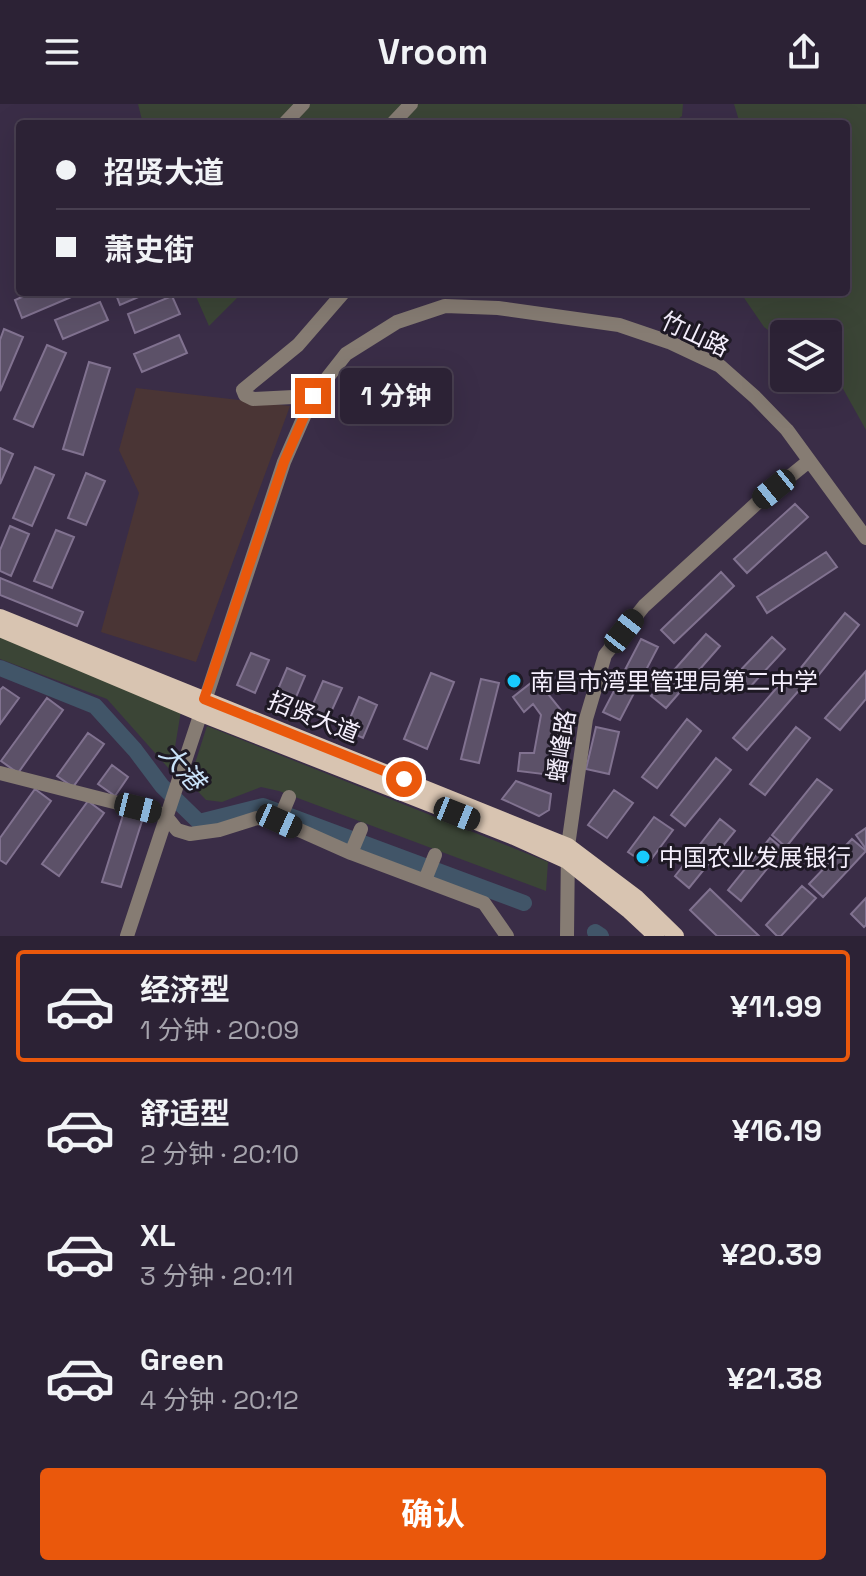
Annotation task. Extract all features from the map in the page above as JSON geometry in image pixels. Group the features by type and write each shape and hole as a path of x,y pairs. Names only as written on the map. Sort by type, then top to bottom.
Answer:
{"main road":[{"name":"招贤大道","path":"0,617 514,837 568,854 637,898 676,936"},
{"name":"招贤大道","path":"0,629 202,706"},
{"name":"招贤大道","path":"568,854 656,936"}],"street":[{"path":"288,120 303,104"},
{"path":"396,120 411,104"},
{"path":"313,396 253,399 243,390 298,345 341,296"},
{"name":"竹山路","path":"127,936 284,462 313,396 346,354 397,322 445,306 498,308 619,325 669,342 720,366 755,397 787,430 866,538"},
{"name":"蟠峰路","path":"567,936 568,854 586,719 605,655 644,606 757,503 809,461"},
{"path":"0,773 166,814 177,830 190,834 219,830 257,818 279,821 351,853 484,903 507,936"},
{"path":"279,821 289,797"},
{"path":"351,853 361,829"},
{"path":"425,880 435,855"}],"shaded area":[{"path":"136,388 290,406 196,662 101,632 139,493 119,450"}],"green space":[{"path":"138,104 683,104 682,116 676,120 142,120"},
{"path":"734,104 866,104 866,430 842,387 842,320 770,320 770,332 743,296 850,296 850,120 739,120"},
{"path":"196,296 239,296 209,326"},
{"path":"0,636 181,711 171,771 107,699 0,659"},
{"path":"207,726 548,862 546,891 279,791 261,787 222,802 206,800 189,782"}],"building":[{"path":"24,296 74,296 22,318 15,300"},
{"path":"117,296 141,296 120,305"},
{"path":"172,296 180,314 135,333 128,314"},
{"path":"100,302 108,320 63,339 55,320"},
{"path":"4,329 23,337 0,391 0,340"},
{"path":"179,335 187,353 142,372 134,354"},
{"path":"47,345 66,353 33,427 14,419"},
{"path":"89,362 110,368 83,455 63,449"},
{"path":"0,448 13,454 0,484"},
{"path":"35,467 54,475 32,526 13,518"},
{"path":"86,473 105,481 86,525 68,518"},
{"path":"795,504 808,517 747,573 734,559"},
{"path":"10,526 29,534 11,576 0,571 0,550"},
{"path":"56,530 74,537 52,588 34,581"},
{"path":"826,552 837,567 767,613 757,597"},
{"path":"721,572 734,586 674,643 661,630"},
{"path":"0,578 83,612 77,626 0,595"},
{"path":"845,613 859,625 814,681 799,670"},
{"path":"706,634 720,646 666,708 651,696"},
{"path":"772,637 785,649 749,688 735,676"},
{"path":"641,639 658,647 620,720 603,712"},
{"path":"251,653 269,660 255,693 237,685"},
{"path":"287,668 305,676 291,709 273,701"},
{"path":"866,671 866,699 840,730 825,718"},
{"path":"431,673 454,682 427,749 404,739"},
{"path":"787,676 801,688 747,750 733,738"},
{"path":"481,679 499,683 479,763 461,759"},
{"path":"536,679 561,710 551,775 518,771 520,753 534,753 541,715 533,704 524,712 513,697"},
{"path":"323,681 342,688 327,721 309,713"},
{"path":"3,687 19,698 0,724 0,690"},
{"path":"359,697 377,705 363,738 345,730"},
{"path":"47,698 63,710 18,773 1,761"},
{"path":"687,719 701,731 657,788 642,777"},
{"path":"596,727 619,732 609,774 586,769"},
{"path":"796,727 810,738 765,795 750,784"},
{"path":"88,733 104,744 73,787 57,776"},
{"path":"716,758 731,770 685,826 671,815"},
{"path":"112,765 128,777 115,796 98,784"},
{"path":"817,779 832,790 786,847 772,835"},
{"path":"516,781 551,794 549,810 539,816 502,799"},
{"path":"35,789 51,801 6,864 0,860 0,838"},
{"path":"614,790 633,803 607,838 588,825"},
{"path":"88,801 104,813 59,876 42,864"},
{"path":"124,812 143,818 121,887 102,882"},
{"path":"654,817 673,830 647,865 628,852"},
{"path":"720,819 735,831 689,888 675,876"},
{"path":"866,828 866,849 856,835"},
{"path":"770,838 783,849 741,901 728,890"},
{"path":"852,839 866,851 823,897 809,884"},
{"path":"802,886 816,898 781,936 777,936 766,925"},
{"path":"710,889 759,936 717,936 690,910"},
{"path":"866,898 866,925 864,927 851,914"}],"waterway":[{"name":"大港","path":"0,668 95,706 135,750 162,786 199,822 263,806 524,903"},
{"name":"大港","path":"595,932 601,936"}],"place":[{"name":"南昌市湾里管理局第二中学","path":"514,681"},
{"name":"中国农业发展银行","path":"643,857"}],"route":[{"path":"313,396 284,462 204,699 404,779"}]}
